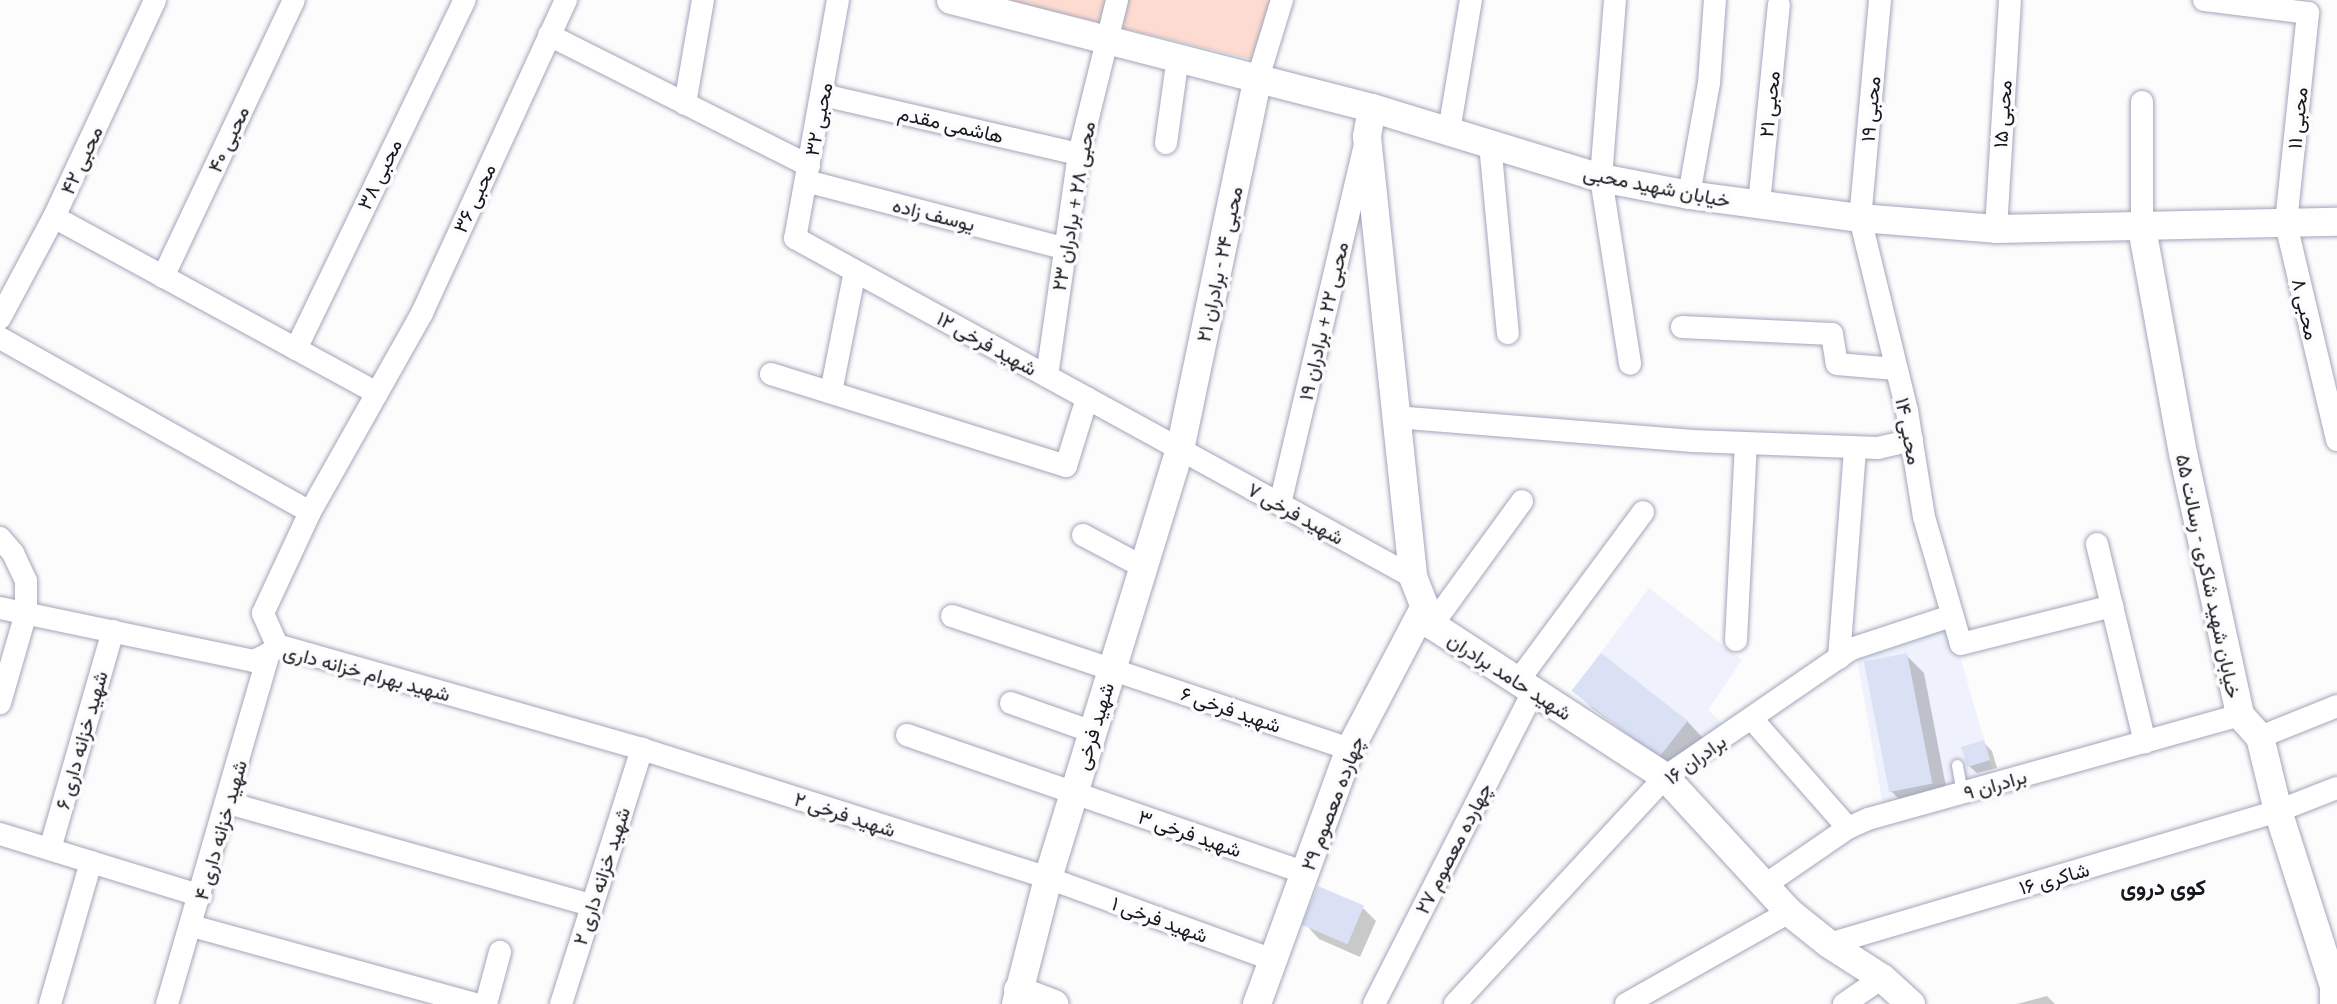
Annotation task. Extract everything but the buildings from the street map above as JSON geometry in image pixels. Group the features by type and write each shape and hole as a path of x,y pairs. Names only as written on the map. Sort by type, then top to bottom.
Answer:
{"street":[{"name":"محبی ۴۲","path":"0,318 54,217 155,0"},
{"name":"محبی ۴۰","path":"163,277 294,0"},
{"name":"محبی ۳۸","path":"296,349 465,0"},
{"name":"محبی ۳۶","path":"273,650 263,613 310,512 422,313 566,0"},
{"path":"685,104 703,0"},
{"name":"محبی ۳۲","path":"795,238 838,0"},
{"name":"محبی ۲۸ + برادران ۲۳","path":"1047,376 1063,248 1079,154 1117,0"},
{"path":"1258,78 1282,0"},
{"path":"1449,131 1471,0"},
{"path":"1615,0 1601,178 1630,364"},
{"path":"1689,195 1709,83 1715,0"},
{"name":"محبی ۱۹","path":"1860,218 1880,0"},
{"name":"محبی ۱۵","path":"1996,229 2010,0"},
{"name":"محبی ۱۱","path":"2204,0 2308,13 2286,224"},
{"name":"خیابان شهید محبی","path":"959,1 1372,108 1601,178 1689,195 1860,218 1996,229 2337,222"},
{"name":"محبی ۲۱","path":"1759,204 1779,5"},
{"name":"یوسف زاده","path":"549,35 685,104 807,174 1063,248"},
{"path":"1166,143 1178,57"},
{"name":"محبی ۲۴ - برادران ۲۱","path":"1180,450 1258,78"},
{"name":"هاشمی مقدم","path":"823,95 1079,154"},
{"path":"2142,102 2142,228"},
{"path":"1372,108 1367,137 1395,417 1413,577 1427,617"},
{"name":"محبی ۲۲ + برادران ۱۹","path":"1280,504 1367,137"},
{"path":"1490,144 1508,333"},
{"path":"54,217 377,393"},
{"name":"محبی ۱۴","path":"1860,218 1912,440 1924,517 1961,644 2112,606"},
{"name":"محبی ۸","path":"2286,224 2337,440"},
{"name":"خیابان شهید شاکری - رسالت ۵۵","path":"2142,228 2183,453 2240,715 2260,737 2278,811 2335,992"},
{"name":"شهید فرخی ۱۲","path":"795,238 1180,450"},
{"path":"831,392 855,271"},
{"path":"1682,327 1832,334 1837,364 1896,369"},
{"path":"0,338 310,512"},
{"path":"771,374 1066,466 1087,398"},
{"path":"1395,417 1855,448 1878,448 1912,440"},
{"path":"1736,640 1746,443"},
{"path":"1839,658 1855,448"},
{"name":"شهید فرخی ۷","path":"1180,450 1413,577"},
{"name":"شهید فرخی","path":"1017,997 1048,878 1180,450"},
{"path":"1427,617 1522,501"},
{"name":"چهارده معصوم ۲۷","path":"1374,1004 1526,686 1643,512"},
{"path":"1083,535 1145,568"},
{"path":"0,538 13,553 26,581 26,613 0,703"},
{"path":"2097,544 2145,742"},
{"name":"شهید بهرام خزانه داری","path":"0,608 253,661 273,650 642,749"},
{"name":"شهید فرخی ۶","path":"952,616 1350,749"},
{"name":"برادران ۱۶","path":"1455,1004 1665,777 1851,649 1951,616"},
{"name":"شهید حامد برادران","path":"1427,617 1665,777 1789,912 1829,944 1882,978 1911,1004"},
{"name":"چهارده معصوم ۲۹","path":"1257,1004 1350,749 1427,617"},
{"name":"شهید خزانه داری ۶","path":"50,849 113,631"},
{"name":"شهید خزانه داری ۴","path":"167,1004 273,650"},
{"path":"1011,703 1093,732"},
{"path":"2260,737 2337,706"},
{"name":"برادران ۹","path":"1765,885 1848,828 2240,715"},
{"path":"1752,719 1848,828"},
{"name":"شهید فرخی ۳","path":"907,735 1305,873"},
{"name":"شهید فرخی ۲","path":"642,749 1048,878"},
{"name":"شهید خزانه داری ۲","path":"561,1004 642,749"},
{"name":"شاکری ۱۶","path":"1829,944 2278,811 2337,788"},
{"path":"228,803 592,905"},
{"path":"0,834 201,896"},
{"path":"50,1004 91,862"},
{"name":"شهید فرخی ۱","path":"1048,878 1273,960"},
{"path":"1626,1004 1789,912"},
{"path":"192,926 410,995 476,1004"},
{"path":"486,1004 500,952"},
{"path":"1844,1004 1882,978"},
{"path":"1017,997 1054,1004"}],"lane":[{"path":"1957,765 1962,793"}],"shaded area":[{"path":"1007,0 1277,0 1262,62"},
{"path":"1649,588 1742,660 1708,710 1726,727 1669,765 1572,691"},
{"path":"1951,625 1995,778 1883,806 1857,658"}],"district":[{"name":"کوی دروی","path":"2163,887"}]}
